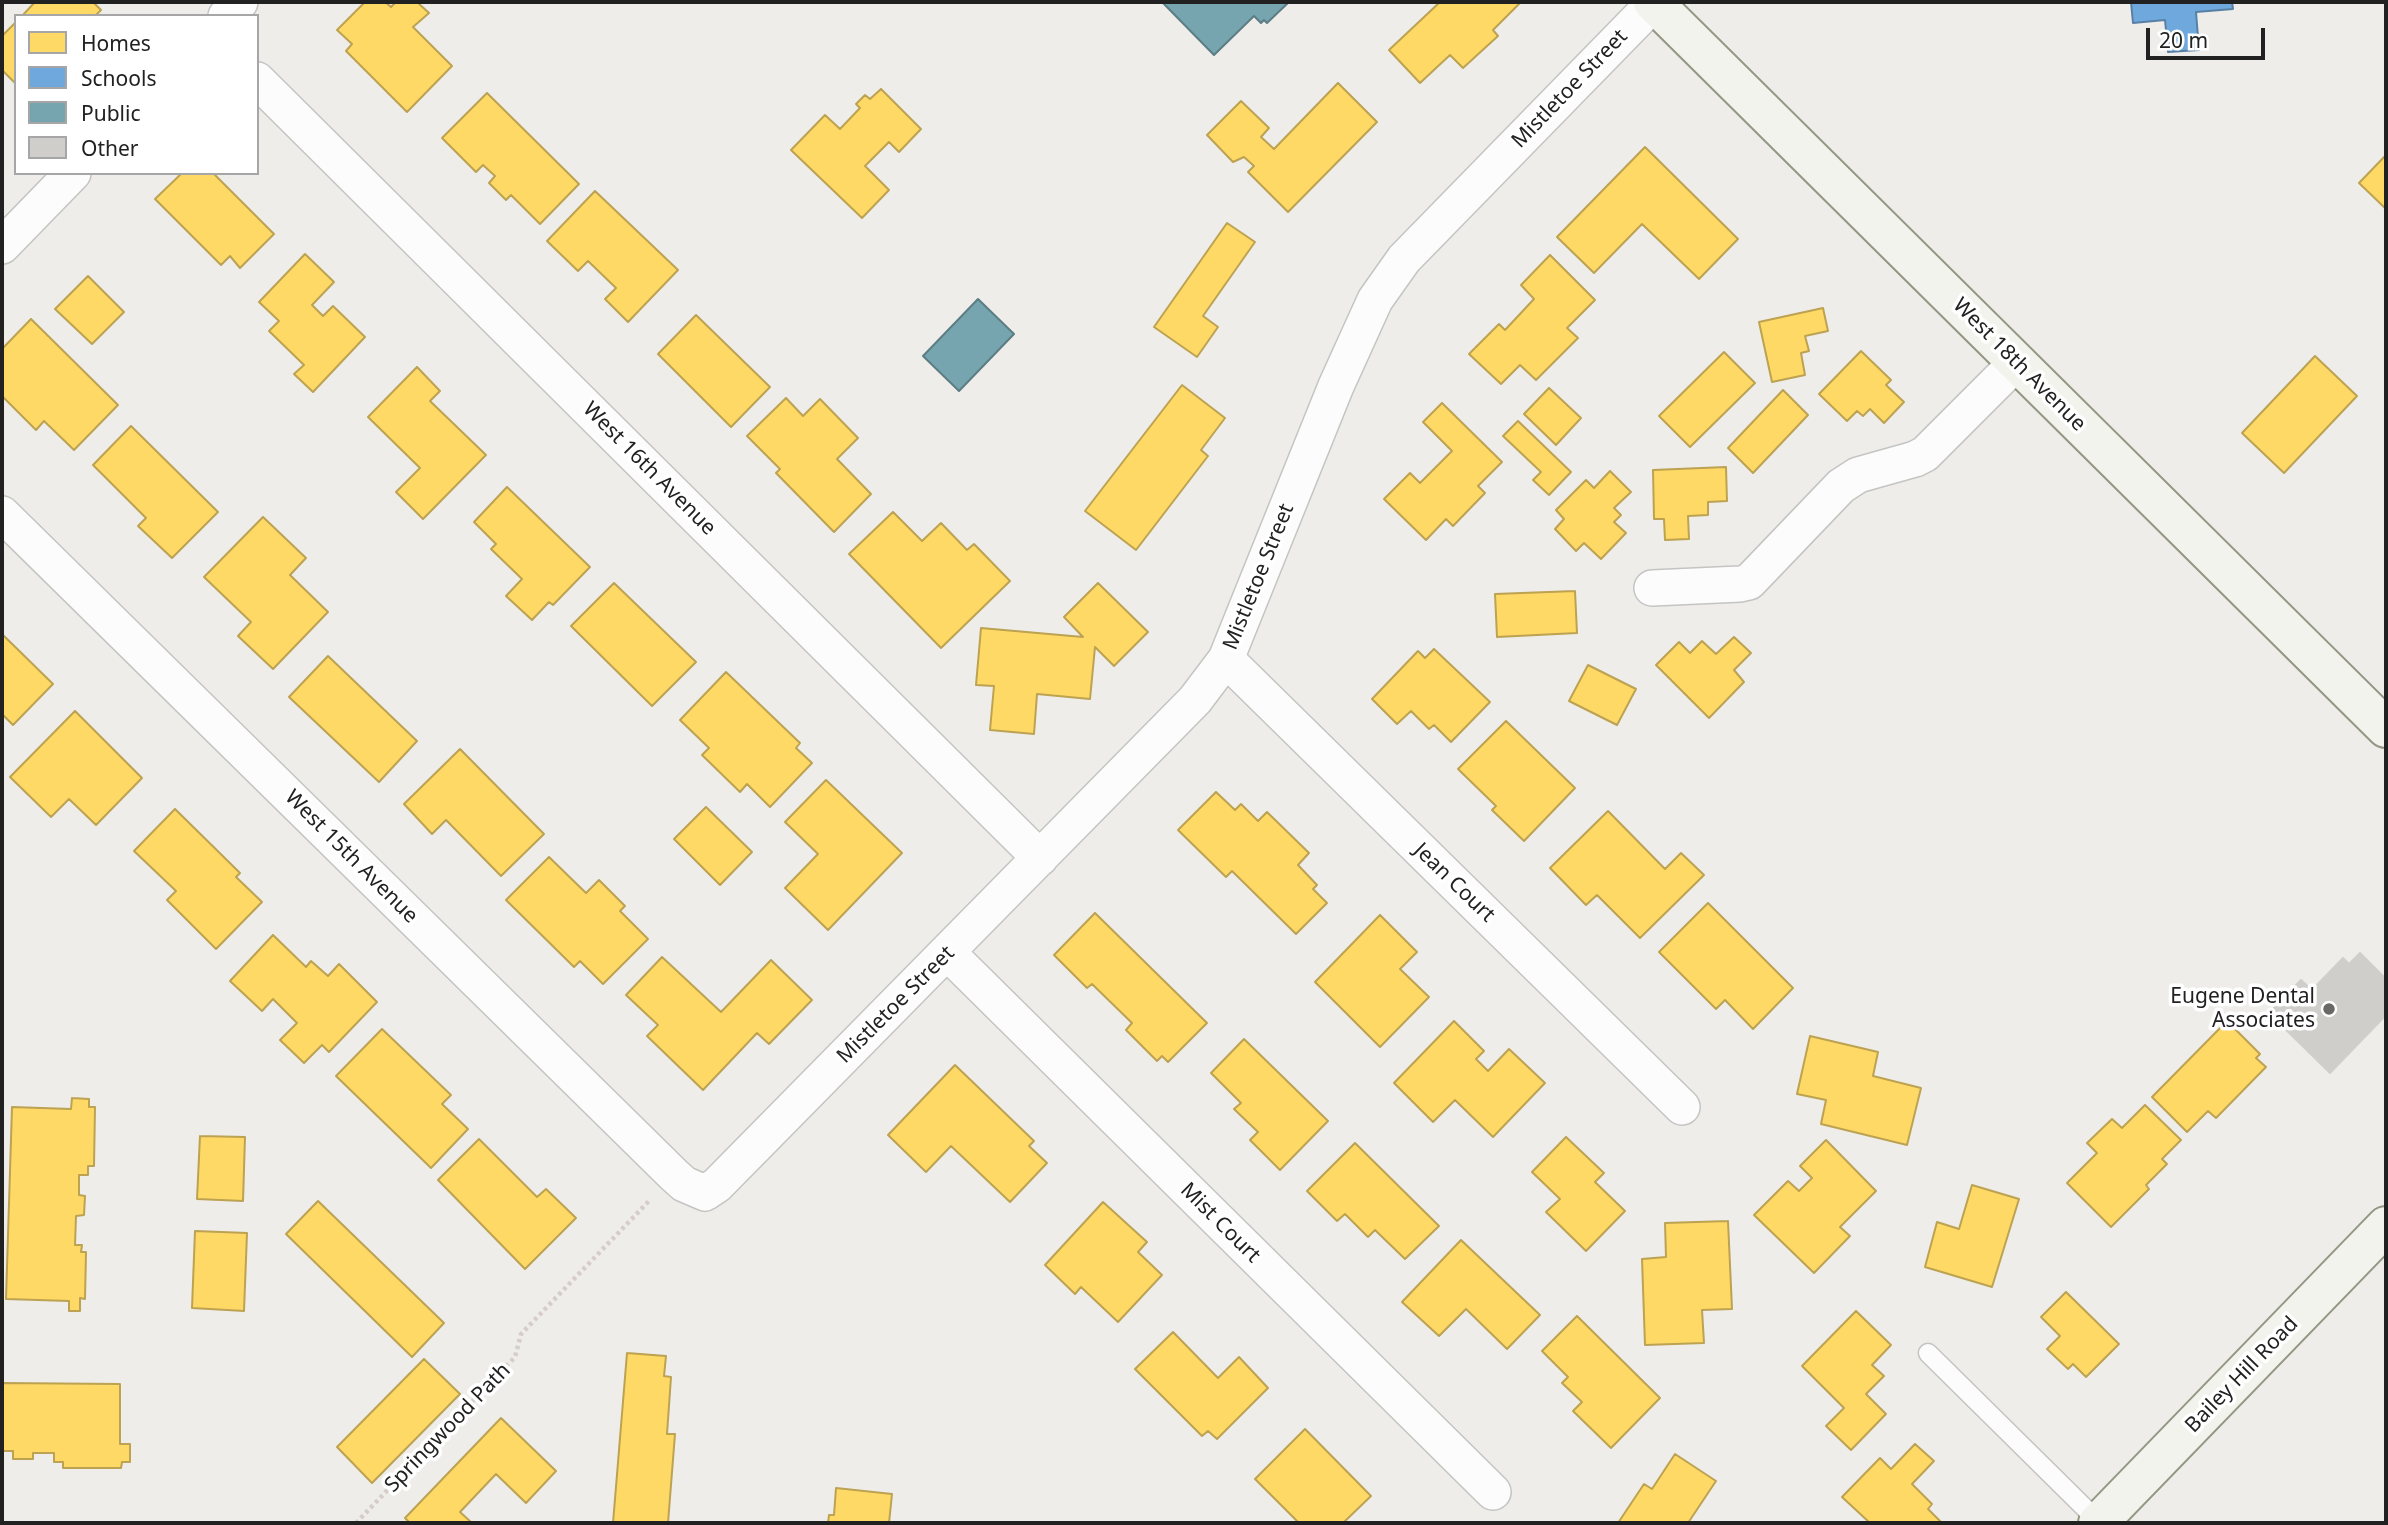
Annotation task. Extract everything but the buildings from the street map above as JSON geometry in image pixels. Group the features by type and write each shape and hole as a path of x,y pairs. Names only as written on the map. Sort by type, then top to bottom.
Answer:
{"main road":[{"name":"West 18th Avenue","path":"1653,2 2386,728"},
{"name":"Bailey Hill Road","path":"2098,1523 2386,1226"}],"street":[{"name":"Mistletoe Street","path":"705,1193 717,1185 948,953 1195,700 1226,659 1336,386 1375,300 1404,259 1653,2"},
{"name":"West 16th Avenue","path":"259,82 1040,858"},
{"path":"2,246 71,175"},
{"path":"1652,588 1749,582 1841,486 1858,475 1925,454 2017,362"},
{"name":"West 15th Avenue","path":"2,513 674,1175 684,1184 705,1193"},
{"name":"Jean Court","path":"1226,659 1682,1107"},
{"name":"Mist Court","path":"948,953 1493,1492"}],"lane":[{"path":"1928,1353 2098,1523"}],"path":[{"name":"Springwood Path","path":"356,1523 515,1357 521,1334 674,1175"}],"place":[{"name":"Eugene Dental Associates","path":"2329,1009"}]}
